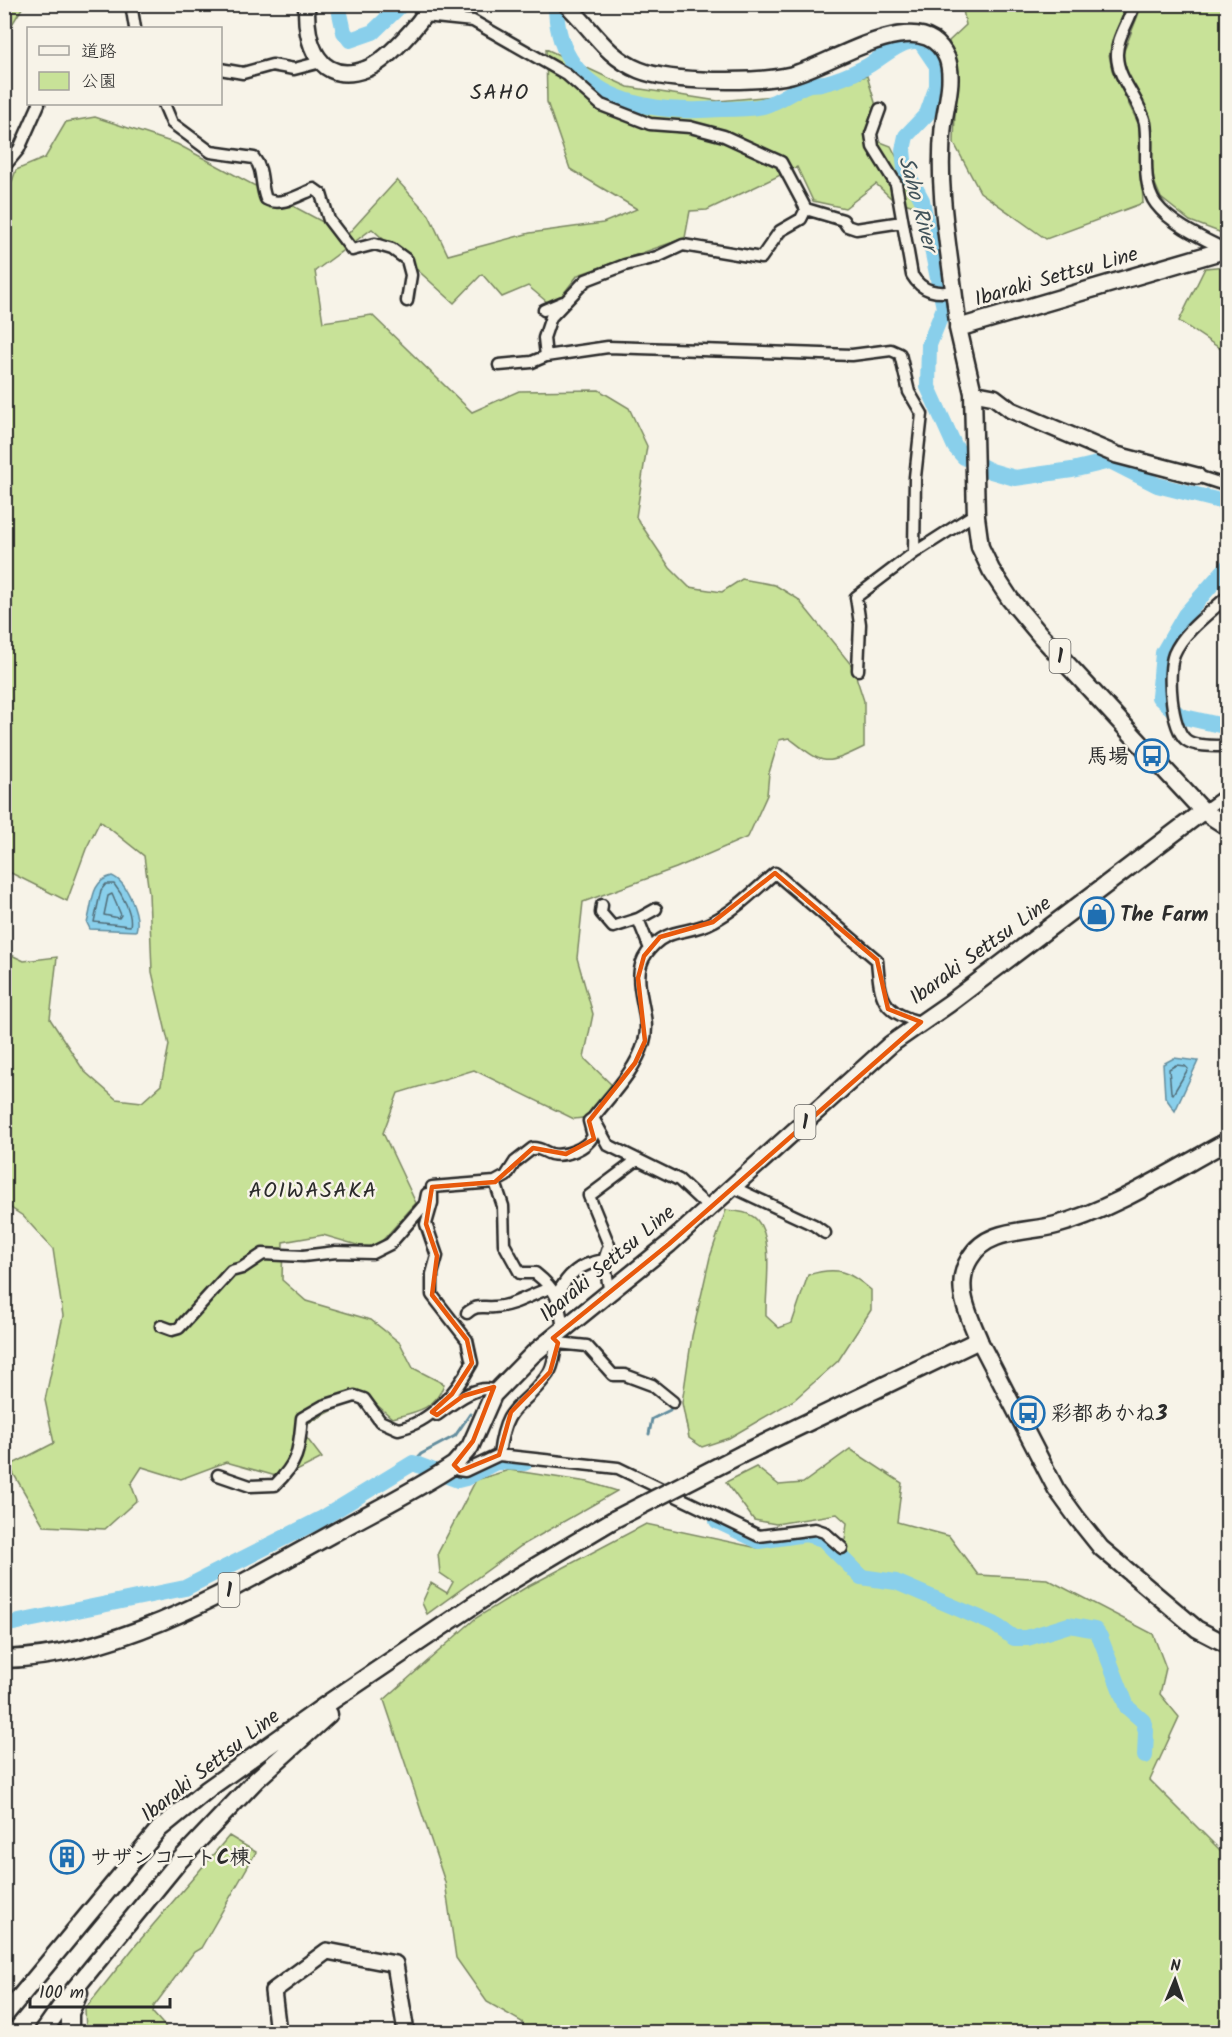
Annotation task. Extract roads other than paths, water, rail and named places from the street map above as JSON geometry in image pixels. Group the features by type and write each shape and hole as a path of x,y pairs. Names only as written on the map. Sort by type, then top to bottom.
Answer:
{"main road":[{"path":"307,4 308,42 321,62 341,73 367,69 388,54 428,10"},
{"path":"566,4 617,60 662,77 765,78 792,75 898,30 930,36 941,47 950,69 943,131 942,183 958,328"},
{"name":"Ibaraki Settsu Line","path":"1226,249 958,328 973,393 976,517 980,547 991,570 1010,599 1203,811 1227,827"},
{"path":"973,393 994,397 1011,410 1117,455 1197,476"},
{"name":"Ibaraki Settsu Line","path":"4,1659 45,1656 86,1647 171,1618 244,1582 445,1471 473,1441 496,1391 533,1354 557,1341 708,1207 736,1185 891,1044 950,1003 1203,811"},
{"path":"1227,1141 1091,1213 1054,1226 1004,1234 981,1245 966,1264 962,1289 966,1310 979,1340 1056,1489 1077,1518 1101,1548 1197,1629 1227,1645"},
{"name":"Ibaraki Settsu Line","path":"4,2016 159,1829 330,1702 355,1688 496,1590 615,1519 742,1454 979,1340"},
{"name":"Ibaraki Settsu Line","path":"43,2032 64,2002 179,1861 256,1780 355,1688"},
{"name":"Ibaraki Settsu Line","path":"70,2032 70,2013 77,1994 179,1861"},
{"name":"Ibaraki Settsu Line","path":"4,1996 20,1986 43,1960 61,1948"},
{"path":"278,2032 273,1991 327,1951 395,1964 406,2032"}],"street":[{"path":"131,4 135,27"},
{"path":"1134,4 1120,40 1117,53 1118,67 1144,121 1147,179 1153,200 1174,219 1226,249"},
{"path":"428,10 473,21 566,74 602,105 650,124 690,127 724,136 781,162 806,209 843,220 848,226 856,229 902,222"},
{"path":"222,69 243,74 272,65 294,69 321,62"},
{"path":"4,166 19,149 39,105"},
{"path":"164,105 172,123 211,152 254,158 260,165 261,186 266,199 272,202 284,201 314,189 321,194 329,220 352,250 375,244 392,249 407,260 411,274 407,301"},
{"path":"880,109 872,134 873,147 896,184 908,258 917,284 933,293 955,291"},
{"path":"546,356 544,338 551,317 586,280 625,265 657,257 683,245 761,258 780,231 801,219 806,209"},
{"path":"544,310 565,301"},
{"path":"499,365 532,362 546,356 609,347 852,355 891,351 900,354 909,392 922,414 915,477 914,553"},
{"path":"1197,476 1227,486"},
{"path":"858,670 860,624 856,597 914,553 970,517 976,517"},
{"path":"1227,596 1182,642 1173,656 1171,674 1174,716 1181,734 1188,742 1227,747"},
{"path":"1203,811 1227,793"},
{"path":"161,1326 172,1330 179,1328 231,1271 242,1268 263,1254 303,1256 336,1252 372,1253 390,1244 425,1204 426,1195 432,1187 495,1182 506,1176 515,1162 533,1148 550,1154 566,1154 590,1141 593,1136 589,1121 594,1118 635,1063 645,1041 646,1014 638,978 645,956 660,937 713,922 775,873 877,960 879,987 888,1009 901,1018 921,1022"},
{"path":"602,905 601,913 613,927 638,919 656,909"},
{"path":"638,919 650,949"},
{"path":"594,1118 608,1145 679,1180 708,1207"},
{"path":"610,1293 604,1260 609,1245 589,1196 638,1160"},
{"path":"495,1182 503,1206 504,1244 520,1273 535,1273 554,1292 561,1305 557,1341 549,1372 505,1422 499,1455"},
{"path":"736,1185 739,1190 814,1225 825,1233"},
{"path":"218,1475 250,1486 275,1485 292,1469 299,1447 302,1418 322,1406 355,1396 364,1399 380,1421 398,1429 432,1412 452,1394 472,1362 467,1340 432,1295 432,1274 436,1256 426,1224 432,1203 432,1187"},
{"path":"467,1313 475,1307 495,1307 554,1292 583,1263 604,1260"},
{"path":"557,1341 587,1346 613,1375 628,1375 652,1385 673,1402"},
{"path":"432,1412 437,1415 463,1396 489,1389 496,1391"},
{"path":"445,1471 463,1472 499,1455 618,1468 759,1536 820,1529 842,1548"}],"water":[{"path":"112,876 123,885 132,900 135,909 136,931 90,929 87,923 96,888"},
{"path":"1174,1058 1198,1061 1175,1111 1165,1097 1163,1064"}],"waterway":[{"name":"Saho River","path":"338,4 344,32 350,40 373,32 402,4"},
{"name":"Saho River","path":"556,4 560,36 571,61 588,80 610,94 635,103 663,108 692,110 761,107 807,85 825,83 850,75 898,46 920,41 937,66 937,86 927,114 906,136 903,150 905,169 922,200 944,308 929,345 928,387 955,447 964,457 991,471 1015,478 1072,470 1110,461 1157,485 1228,503"},
{"name":"Saho River","path":"1228,566 1185,615 1163,653 1159,697 1180,716 1228,727"},
{"path":"649,1434 652,1419 670,1410 671,1406"},
{"path":"413,1463 421,1454 455,1436 470,1414"},
{"path":"516,1453 540,1454"},
{"path":"563,1458 580,1459"},
{"path":"4,1625 185,1588 321,1519 413,1463 458,1480 496,1462 525,1463"},
{"path":"654,1480 668,1486"},
{"path":"682,1492 694,1499"},
{"path":"717,1521 759,1541 806,1534 823,1539 861,1577 896,1582 994,1624 1014,1638 1027,1638 1069,1625 1095,1630 1100,1637 1127,1707 1143,1721 1146,1731 1145,1756"}],"place":[{"name":"馬場","path":"1152,756"},
{"name":"The Farm","path":"1097,914"},
{"name":"彩都あかね3","path":"1028,1413"},
{"name":"サザンコートC棟","path":"67,1857"}],"district":[{"name":"SAHO","path":"500,91"},
{"name":"AOIWASAKA","path":"313,1189"}]}
